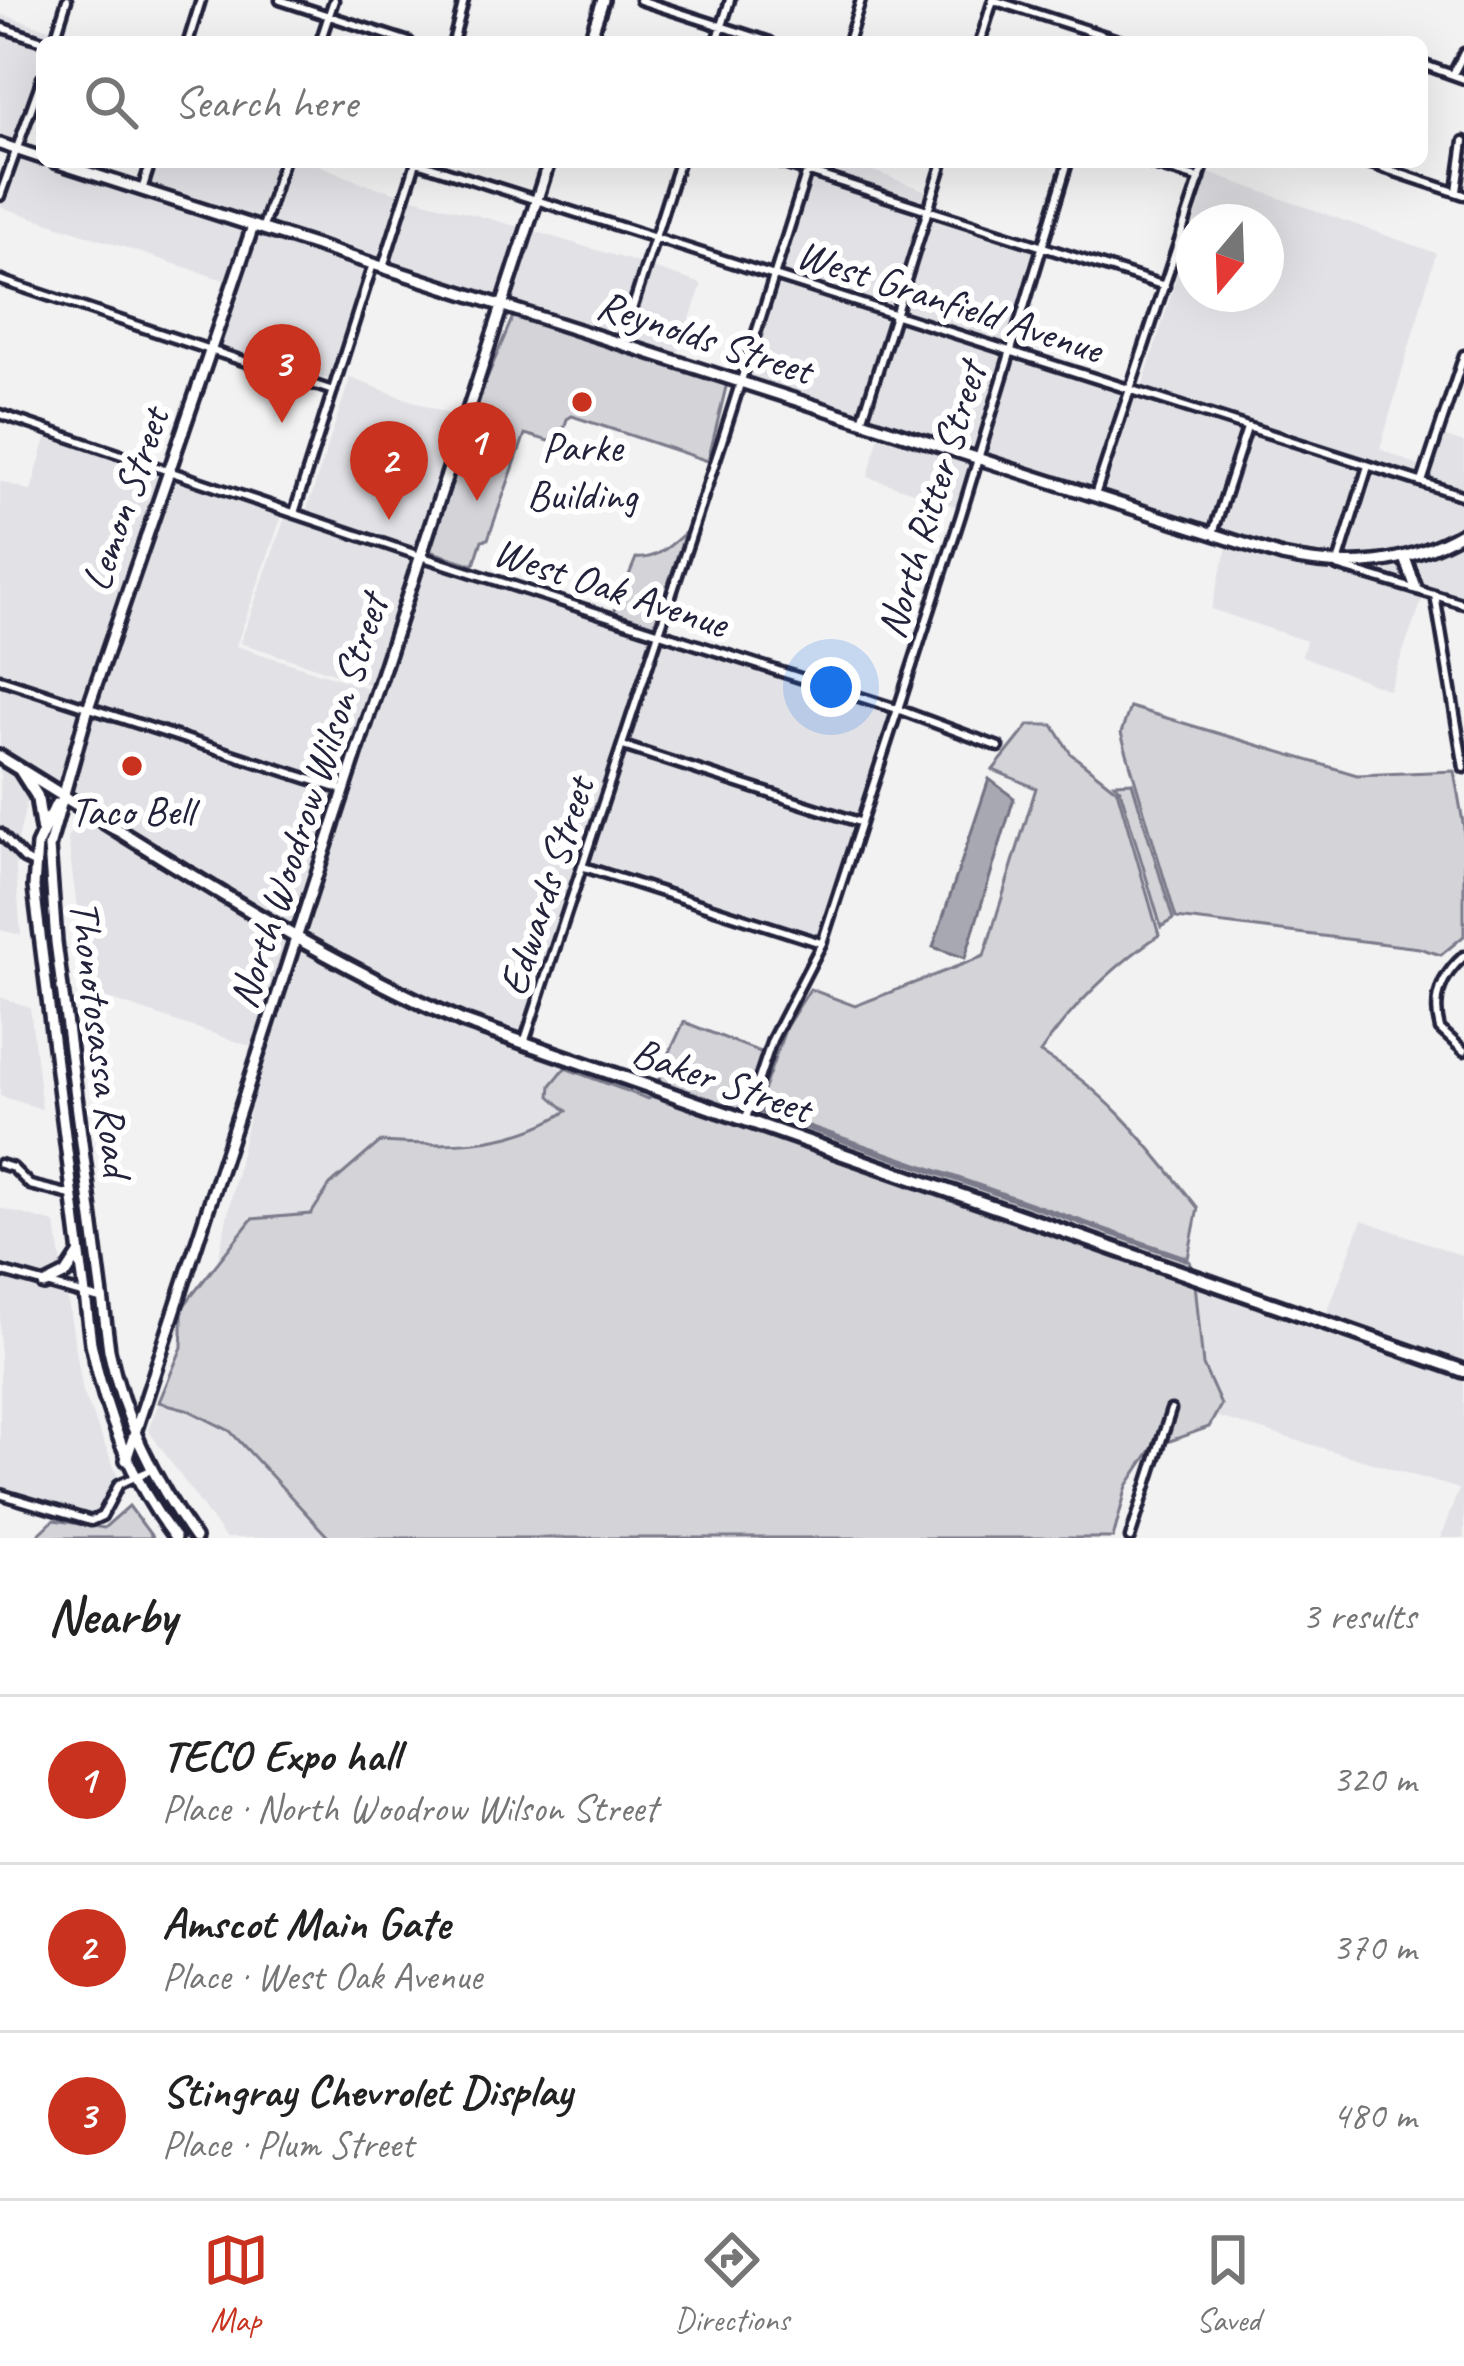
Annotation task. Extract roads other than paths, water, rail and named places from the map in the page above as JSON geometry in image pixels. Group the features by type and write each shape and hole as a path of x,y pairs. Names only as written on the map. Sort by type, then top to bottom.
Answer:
{"main road":[{"path":"591,36 603,0"},
{"path":"0,144 36,156"},
{"name":"Reynolds Street","path":"74,168 1282,556 1337,566 1405,558 1464,532"},
{"name":"North Woodrow Wilson Street","path":"126,1460 547,168"},
{"name":"Lemon Street","path":"62,795 210,349 258,228"},
{"path":"1405,558 1416,588"},
{"name":"Baker Street","path":"0,757 295,938 406,997 524,1045 1464,1372"},
{"path":"19,769 37,796 42,829"},
{"name":"Thonotosassa Road","path":"62,795 42,829 34,864 84,1296 97,1374 126,1460 175,1538"},
{"name":"Thonotosassa Road","path":"62,795 49,847 51,893 101,1299 116,1380 134,1434 195,1538"},
{"path":"49,847 34,864 51,893"},
{"path":"44,1285 66,1274 79,1254"}],"street":[{"path":"52,36 67,0"},
{"path":"190,36 201,0"},
{"path":"280,0 390,36"},
{"path":"322,36 334,0"},
{"path":"455,36 464,0"},
{"path":"640,0 752,36"},
{"path":"719,36 730,0"},
{"path":"850,36 861,0"},
{"path":"982,36 993,0 1105,36"},
{"path":"0,27 36,38"},
{"path":"1453,74 1464,53"},
{"path":"1428,66 1464,79"},
{"path":"0,196 36,95"},
{"path":"1383,168 1460,194 1464,141"},
{"path":"142,190 149,168"},
{"path":"258,228 281,168"},
{"path":"294,513 414,168"},
{"name":"West Granfield Avenue","path":"435,168 1464,496"},
{"path":"621,344 677,168"},
{"name":"Edwards Street","path":"524,1045 808,168"},
{"path":"811,168 1165,286"},
{"path":"862,421 941,168"},
{"name":"North Ritter Street","path":"745,1121 772,1040 822,943 1066,168"},
{"path":"1164,168 1200,179"},
{"path":"1095,495 1203,168"},
{"path":"0,280 333,392"},
{"path":"1422,482 1464,355"},
{"name":"West Oak Avenue","path":"0,414 423,557 897,709 999,747"},
{"path":"1213,534 1247,428"},
{"path":"1337,566 1368,466"},
{"name":"Reynolds Street","path":"1337,566 1464,604"},
{"path":"1435,595 1460,710 1464,768"},
{"path":"0,679 343,790"},
{"path":"623,746 859,822"},
{"path":"0,833 34,864"},
{"path":"584,867 822,943"},
{"path":"1464,956 1444,976 1437,1001 1440,1029 1464,1051"},
{"path":"0,1164 13,1168 30,1185 71,1195"},
{"path":"0,1271 101,1299"},
{"path":"1130,1538 1171,1410"},
{"path":"0,1494 59,1514 97,1519 119,1484 152,1471"}],"place":[{"name":"Parke Building","path":"582,402"},
{"name":"Stingray Chevrolet Display","path":"282,423"},
{"name":"TECO Expo hall","path":"477,501"},
{"name":"Amscot Main Gate","path":"389,520"},
{"name":"Taco Bell","path":"132,766"}]}
